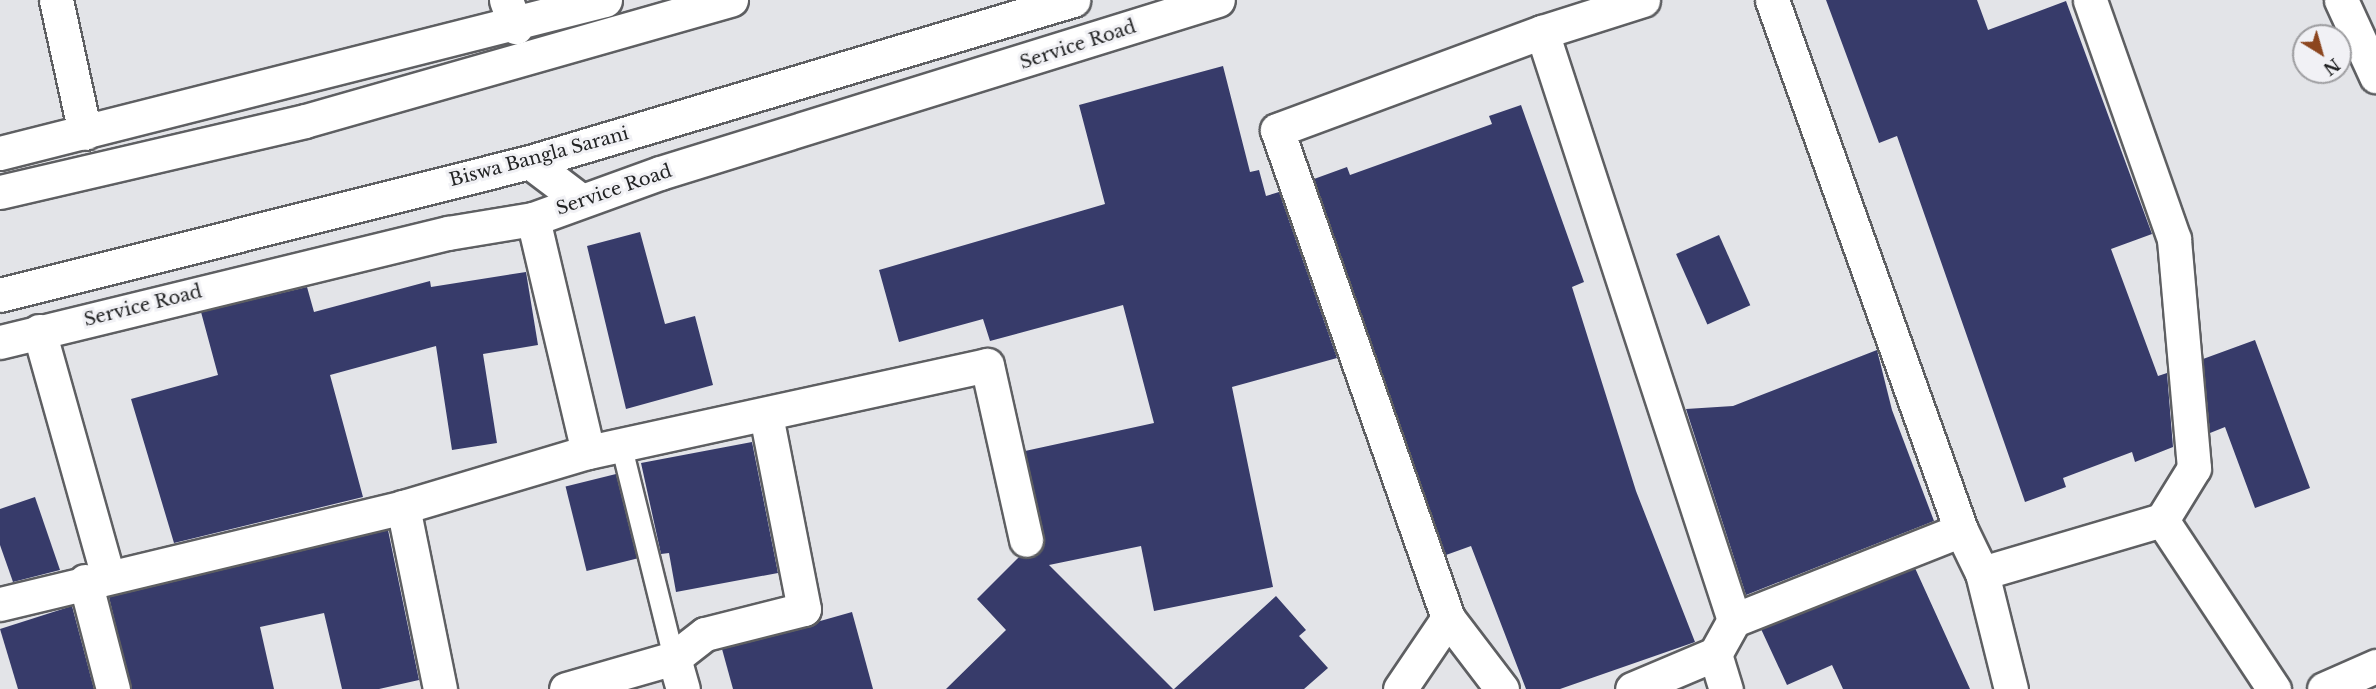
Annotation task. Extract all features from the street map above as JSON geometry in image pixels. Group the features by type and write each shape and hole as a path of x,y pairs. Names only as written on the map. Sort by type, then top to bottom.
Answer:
{"street":[{"path":"56,0 84,133"},
{"path":"0,153 213,102 511,13 605,0"},
{"path":"0,192 224,141 731,0"},
{"name":"Biswa Bangla Sarani","path":"0,295 530,162 1073,0"},
{"name":"Service Road","path":"0,342 448,233 532,219 579,199 1218,0"},
{"path":"1502,689 1448,618 1278,130 1542,32 1643,0"},
{"path":"1772,0 1961,530 1982,573 2011,689"},
{"path":"1982,573 2162,520 2194,468 2174,239 2090,0"},
{"path":"2341,0 2376,76"},
{"path":"1542,32 1734,620"},
{"path":"213,102 224,141"},
{"path":"530,162 579,199"},
{"path":"532,219 588,452"},
{"path":"39,331 96,578 113,689"},
{"path":"0,604 96,578 403,507 588,452 622,448 987,365 1026,540"},
{"path":"566,689 678,674 705,634 804,609 766,416"},
{"path":"403,507 440,689"},
{"path":"2162,520 2274,689"},
{"path":"1632,689 1715,654 1734,620 1961,530"},
{"path":"1400,689 1448,618"},
{"path":"1715,654 1726,689"},
{"path":"2324,689 2376,666"}],"lane":[{"path":"622,448 678,674"}],"building":[{"path":"1826,0 1977,0 1988,30 2066,1 2152,234 2111,249 2158,376 2167,373 2173,447 2135,462 2132,452 2063,478 2066,487 2025,502 1897,136 1879,143"},
{"path":"1223,66 1250,172 1259,170 1266,196 1279,192 1337,358 1232,387 1273,587 1154,611 1141,546 1049,565 1173,689 946,689 1006,630 977,599 1019,557 1031,558 1044,546 1025,451 1154,423 1123,305 990,341 983,319 899,342 879,270 1105,204 1079,105"},
{"path":"1521,105 1584,282 1572,287 1636,491 1695,642 1560,689 1526,689 1471,546 1446,555 1314,179 1347,167 1350,175 1492,124 1489,116"},
{"path":"640,232 665,324 695,316 713,385 626,409 587,246"},
{"path":"1719,235 1750,305 1707,324 1676,254"},
{"path":"526,272 538,345 483,354 497,443 452,450 436,346 330,375 363,497 174,543 131,399 218,375 201,312 307,287 314,312 430,281 431,287"},
{"path":"2255,340 2310,488 2255,508 2225,427 2210,433 2203,359"},
{"path":"1877,350 1892,410 1934,521 1746,595 1686,409 1733,406"},
{"path":"752,442 778,573 676,592 669,553 661,554 641,463"},
{"path":"616,474 637,558 587,571 566,487"},
{"path":"35,497 60,570 13,582 0,545 0,509"},
{"path":"388,530 419,680 379,689 342,689 324,613 260,627 274,689 131,689 109,597"},
{"path":"1915,568 1970,689 1843,689 1832,665 1787,685 1761,629"},
{"path":"1276,596 1306,630 1299,636 1328,668 1304,689 1174,689"},
{"path":"72,606 94,689 18,689 0,629"},
{"path":"852,612 873,689 733,689 722,649"}]}
